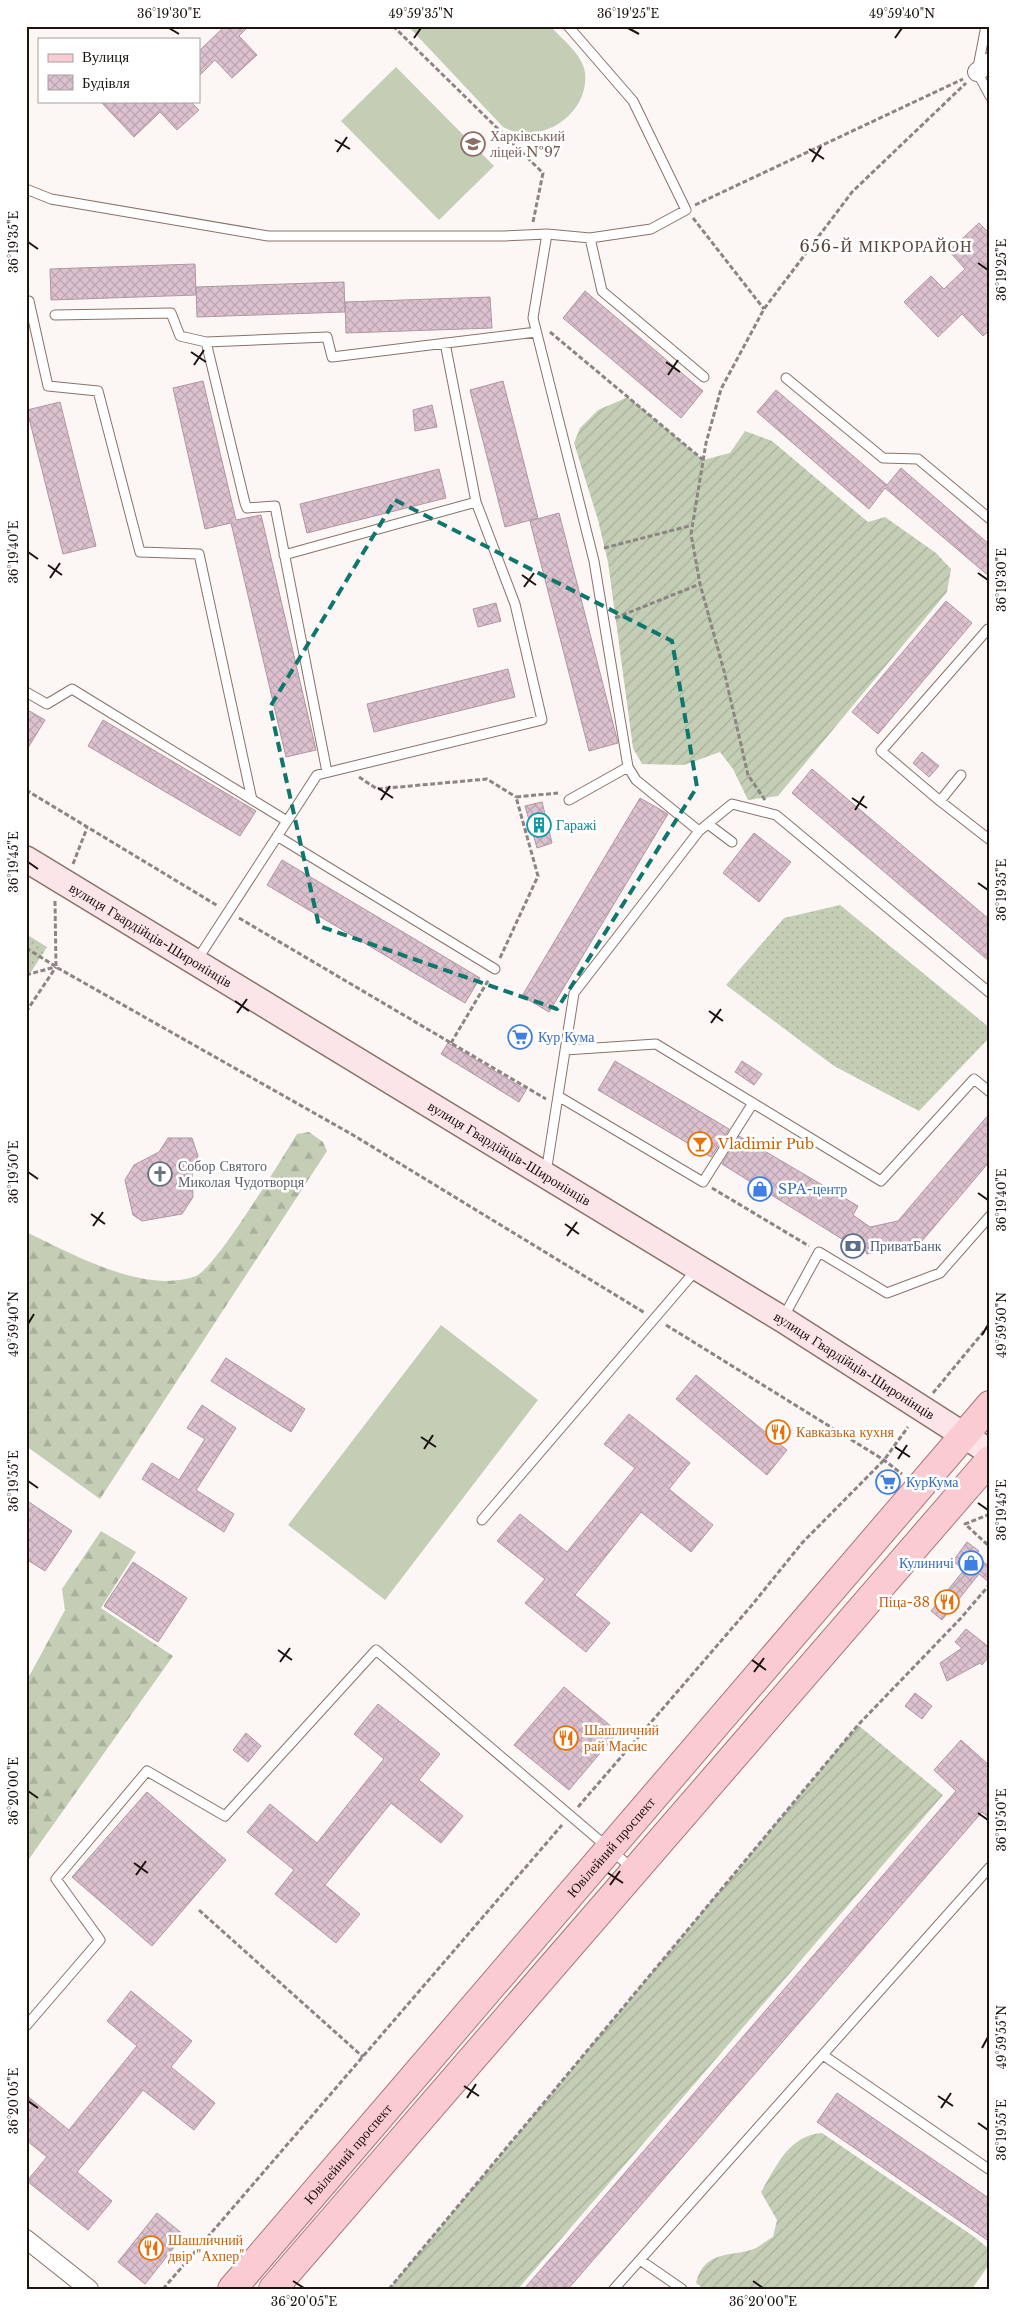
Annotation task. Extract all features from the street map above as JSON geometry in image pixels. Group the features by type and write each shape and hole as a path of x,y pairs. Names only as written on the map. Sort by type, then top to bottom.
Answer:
{"main road":[{"name":"вулиця Гвардійців-Широнінців","path":"26,859 782,1319 963,1437 990,1452"},
{"name":"Ювілейний проспект","path":"232,2289 990,1405"},
{"path":"273,2289 990,1460"}],"street":[{"path":"26,2239 89,2289"}],"lane":[{"path":"26,189 51,199 268,236 548,234 590,238 651,229 686,210 633,101 568,26"},
{"path":"986,26 984,67 990,96"},
{"path":"548,234 533,318 592,551 628,767 636,780 699,831"},
{"path":"590,238 602,291 704,377"},
{"path":"29,301 48,386 98,391 140,552 199,554 252,800"},
{"path":"55,315 171,313 180,336 206,342 327,337 332,357 536,332"},
{"path":"206,342 247,508 275,506 326,772"},
{"path":"196,962 317,774 542,720 515,604 476,502 445,344"},
{"path":"786,378 883,458 918,459 990,519"},
{"path":"284,555 476,502"},
{"path":"988,629 881,751 940,802 990,840"},
{"path":"26,692 46,704 72,689 287,821"},
{"path":"569,800 628,767"},
{"path":"940,802 961,775"},
{"path":"545,1176 574,993 699,831 732,804 776,815 990,993"},
{"path":"708,824 732,842"},
{"path":"277,836 495,969"},
{"path":"565,1050 656,1044 881,1181 974,1078 990,1092"},
{"path":"557,1101 703,1182 753,1103"},
{"path":"782,1319 819,1252 887,1292 940,1273 990,1216"},
{"path":"482,1520 697,1269"},
{"path":"26,2026 100,1940 56,1879 147,1771 225,1816 376,1650 635,1871"},
{"path":"614,2289 990,1867"},
{"path":"823,2055 990,2170"},
{"path":"640,2260 682,2289"}],"path":[{"path":"393,26 543,173 530,235"},
{"path":"764,309 686,210 984,67"},
{"path":"776,815 748,775 724,671 700,584 691,534 703,460 721,389 764,309 852,192 984,67"},
{"path":"533,318 703,460"},
{"path":"592,551 693,525"},
{"path":"604,622 700,584"},
{"path":"346,767 377,789 487,780 516,798 583,792"},
{"path":"26,790 228,912 557,1101"},
{"path":"516,798 538,876"},
{"path":"70,872 87,828"},
{"path":"26,1012 56,967 55,894"},
{"path":"26,948 56,967 353,1135 655,1318 884,1460 902,1474"},
{"path":"26,975 56,967"},
{"path":"703,1182 819,1252"},
{"path":"933,1394 990,1324"},
{"path":"163,2289 752,1605 802,1543 884,1460 908,1427"},
{"path":"990,1514 966,1524 990,1547"},
{"path":"389,2289 858,1725 961,1618 990,1584"},
{"path":"199,1910 363,2057"}],"highlighted area":[{"path":"395,500 672,641 697,787 557,1009 319,926 270,707"}],"green space":[{"path":"408,26 550,26 571,47 583,65 585,85 581,97 575,108 557,125 534,133 512,131 503,127"},
{"path":"396,67 494,166 439,220 341,121"},
{"path":"628,397 703,460 730,453 745,431 772,441 868,522 885,517 936,553 951,569 947,592 778,796 748,800 733,769 720,752 684,765 642,764 633,748 608,562 598,520 574,443 580,428 598,410"},
{"path":"840,905 990,1028 990,1037 919,1111 834,1066 726,985 784,918"},
{"path":"26,934 47,947 26,980"},
{"path":"309,1132 323,1142 327,1151 100,1499 26,1446 26,1232 87,1261 132,1276 154,1280 176,1280 196,1276 205,1269 233,1234 297,1134"},
{"path":"441,1325 538,1400 385,1600 288,1525"},
{"path":"101,1531 136,1552 101,1608 173,1656 26,1863 26,1682 65,1610 62,1589"},
{"path":"858,1725 943,1795 518,2289 389,2289"},
{"path":"822,2133 988,2248 990,2263 972,2289 704,2289 696,2283 700,2272 713,2259 756,2248 773,2237 777,2220 761,2192 778,2163 792,2146 811,2135"}],"building":[{"path":"225,26 249,26 239,36 257,55 232,78 215,60 200,75 200,50"},
{"path":"101,102 191,102 199,110 177,130 160,112 134,137"},
{"path":"979,223 990,234 990,330 983,336 962,314 938,337 904,302 931,276 944,289 965,269 949,251"},
{"path":"195,264 196,295 51,300 50,269"},
{"path":"344,282 345,312 197,317 196,287"},
{"path":"585,291 703,391 681,418 563,318"},
{"path":"490,297 492,328 346,333 345,302"},
{"path":"203,381 236,520 261,515 316,750 286,757 231,523 205,529 173,388"},
{"path":"503,381 538,518 505,527 470,390"},
{"path":"776,390 887,485 901,468 990,545 990,577 885,488 869,509 757,412"},
{"path":"60,402 96,546 63,554 27,410"},
{"path":"432,405 437,427 415,431 413,410"},
{"path":"439,469 446,498 307,533 300,504"},
{"path":"559,513 618,743 589,751 530,521"},
{"path":"946,601 972,623 878,734 852,712"},
{"path":"496,603 501,621 478,627 473,609"},
{"path":"508,669 515,697 374,732 367,704"},
{"path":"26,709 45,720 26,751"},
{"path":"103,720 256,811 240,836 88,746"},
{"path":"922,752 939,766 929,777 913,763"},
{"path":"812,769 990,920 990,962 792,793"},
{"path":"640,798 668,814 549,1012 522,996"},
{"name":"Гаражі","path":"542,802 552,843 537,848 525,806"},
{"path":"754,833 791,862 759,902 723,873"},
{"path":"282,860 480,978 465,1003 267,885"},
{"path":"448,1043 526,1090 519,1102 441,1054"},
{"path":"615,1061 729,1129 711,1157 598,1090"},
{"path":"742,1061 762,1074 754,1085 735,1072"},
{"path":"990,1113 990,1161 922,1241 916,1237 912,1244 867,1254 864,1247 858,1249 722,1164 739,1136 858,1206 853,1215 870,1227 898,1221"},
{"name":"Собор Святого Миколая Чудотворця","path":"168,1138 192,1138 198,1156 192,1169 193,1197 182,1214 142,1221 133,1215 125,1180 134,1165 159,1152"},
{"path":"226,1358 305,1409 291,1432 211,1381"},
{"path":"696,1375 787,1450 767,1475 676,1399"},
{"path":"202,1405 236,1428 196,1490 234,1514 224,1532 142,1479 152,1463 179,1480 205,1439 187,1428"},
{"path":"629,1414 690,1463 669,1489 713,1525 691,1552 641,1512 575,1595 610,1623 586,1652 525,1603 545,1579 497,1541 520,1514 567,1552 635,1468 604,1444"},
{"path":"26,1500 72,1531 45,1571 26,1559"},
{"path":"967,1542 979,1551 975,1555 990,1567 990,1583 979,1574 942,1620 931,1611 964,1570 953,1561"},
{"path":"133,1562 187,1598 158,1642 104,1606"},
{"path":"966,1629 990,1648 990,1655 982,1665 980,1663 947,1681 940,1663 962,1648 955,1642"},
{"name":"Шашличний рай Масис","path":"564,1687 618,1732 569,1790 514,1745"},
{"path":"915,1693 932,1706 922,1719 905,1706"},
{"path":"378,1704 440,1754 419,1780 463,1816 441,1843 391,1803 325,1885 360,1914 336,1943 275,1894 294,1870 247,1832 270,1804 317,1843 384,1759 354,1734"},
{"path":"246,1733 261,1746 248,1762 233,1750"},
{"path":"961,1740 990,1766 990,1819 982,1812 568,2289 524,2289 956,1791 934,1770"},
{"path":"147,1792 226,1860 152,1946 72,1877"},
{"path":"131,1991 192,2041 171,2067 215,2103 194,2130 143,2090 77,2172 112,2201 88,2230 27,2181 47,2157 26,2140 26,2095 69,2130 137,2046 107,2021"},
{"path":"837,2093 990,2199 990,2242 817,2122"},
{"name":"Шашличний двір \"Ахпер\"","path":"157,2213 184,2235 145,2284 118,2262"}],"place":[{"name":"Харківський ліцей №97","path":"473,144"},
{"name":"Гаражі","path":"539,825"},
{"name":"Кур Кума","path":"520,1037"},
{"name":"Vladimir Pub","path":"700,1144"},
{"name":"Собор Святого Миколая Чудотворця","path":"160,1174"},
{"name":"SPA-центр","path":"760,1189"},
{"name":"ПриватБанк","path":"853,1246"},
{"name":"Кавказька кухня","path":"778,1432"},
{"name":"КурКума","path":"888,1482"},
{"name":"Кулиничі","path":"971,1563"},
{"name":"Піца-38","path":"947,1602"},
{"name":"Шашличний рай Масис","path":"566,1738"},
{"name":"Шашличний двір \"Ахпер\"","path":"151,2248"}],"district":[{"name":"656-Й МІКРОРАЙОН","path":"886,246"}]}
